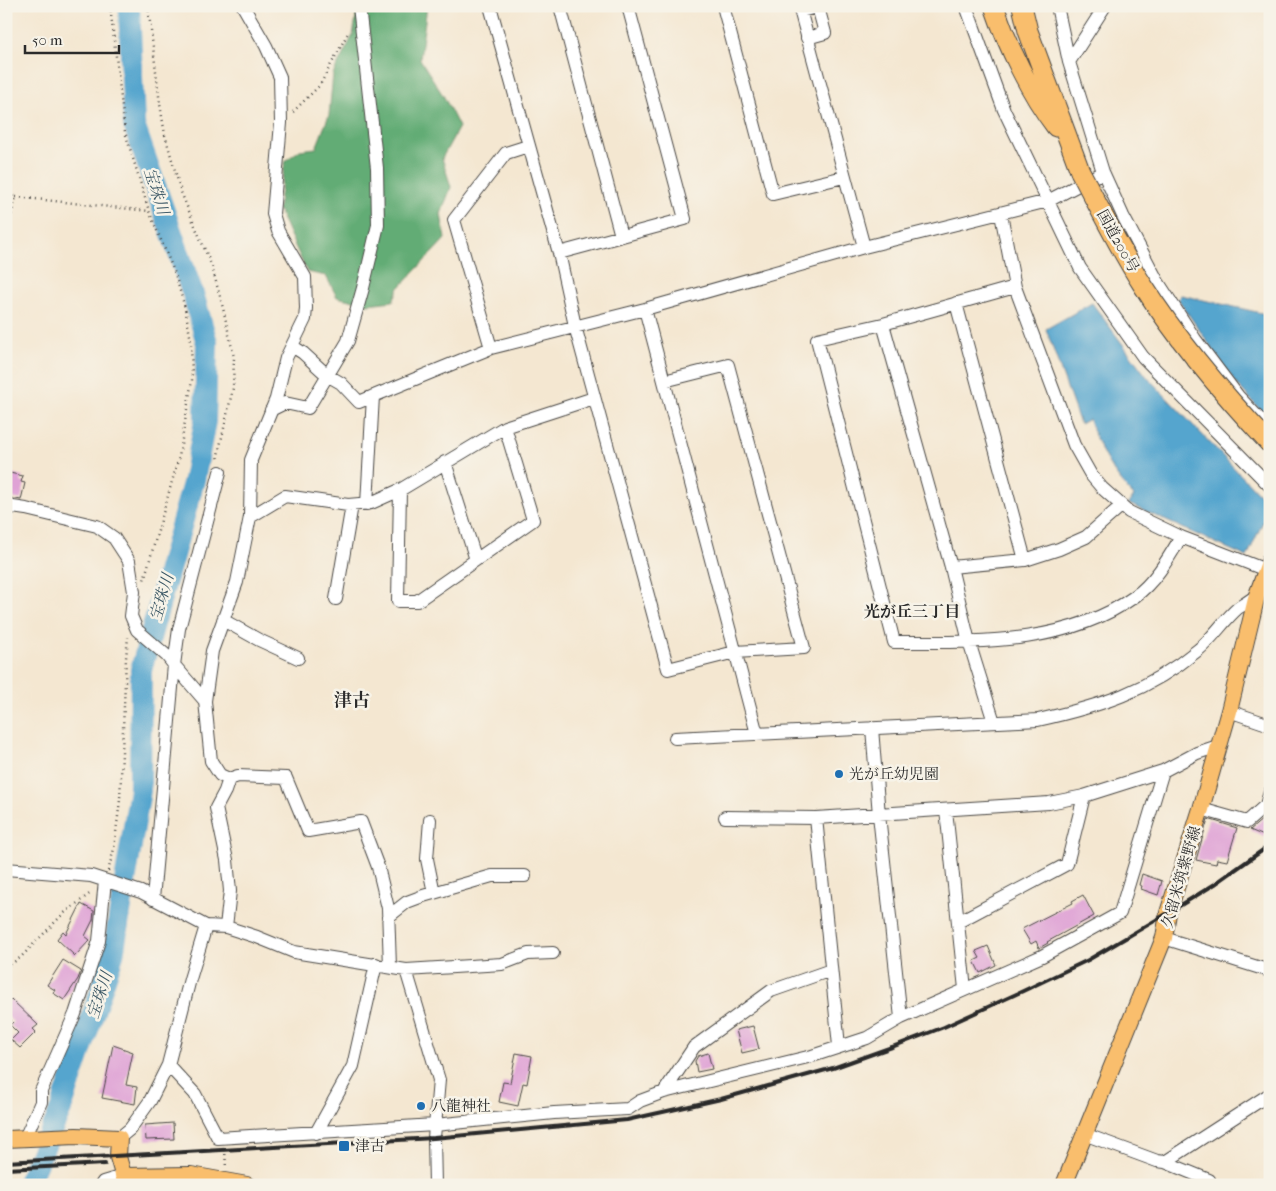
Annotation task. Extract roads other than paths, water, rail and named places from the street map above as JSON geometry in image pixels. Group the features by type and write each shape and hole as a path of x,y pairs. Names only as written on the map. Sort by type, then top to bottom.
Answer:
{"highway":[{"path":"994,6 1017,61 1045,113 1069,144"},
{"name":"国道200号","path":"1024,6 1028,30 1080,171 1142,285 1230,401 1270,444"}],"main road":[{"name":"久留米筑紫野線","path":"1064,1185 1164,938 1168,913 1201,809 1229,711 1257,595 1268,565"},
{"path":"6,1139 76,1136 119,1138 118,1157 124,1180 191,1176 247,1185"}],"street":[{"path":"243,6 266,46 280,77 280,123 273,214 278,231 305,277 307,290 305,319 286,358 271,410 251,460 250,517 237,582 212,652 205,700 211,760 220,775 229,779 238,776 286,778 308,831 361,822 378,867 388,908 390,967"},
{"path":"271,410 285,403 308,408 348,341 378,225 377,168 366,55 359,6"},
{"path":"490,6 559,253 575,326 668,669 735,652 804,648 728,366 664,381"},
{"path":"560,6 621,236"},
{"path":"559,253 684,219 628,6"},
{"path":"723,6 773,194 844,177"},
{"path":"966,6 1004,110 1080,268 1143,357 1270,486"},
{"path":"1057,6 1070,62 1103,172 1136,240 1195,339 1238,396 1270,430"},
{"path":"1070,62 1098,12 1105,6"},
{"path":"807,38 825,33 818,7 800,9 807,38 844,177 864,247"},
{"path":"491,348 454,220 506,153 528,146"},
{"path":"292,346 303,353 327,375 341,383 359,402 491,348 645,309 864,247 1048,201 1103,172"},
{"path":"1000,214 1015,287 1074,445 1091,475 1102,488 1129,512 1181,537 1268,565"},
{"path":"1015,287 884,324 817,339 894,642 969,642 1046,634 1099,617 1135,597 1160,571 1181,537"},
{"path":"956,303 1025,560"},
{"path":"645,309 757,734"},
{"path":"884,324 951,567 969,642 994,722"},
{"path":"367,504 373,396"},
{"path":"250,517 285,496 352,505 367,504 400,490 505,427 594,398"},
{"path":"400,490 398,601 417,601 533,520 505,427"},
{"path":"445,462 476,560"},
{"path":"153,899 171,660 220,472"},
{"path":"336,599 352,505"},
{"path":"6,506 97,526 114,538 129,561 134,592 131,616 137,630 171,660 205,700"},
{"path":"951,567 1025,560 1086,537 1121,506"},
{"path":"674,738 1038,720 1085,710 1129,694 1162,676 1199,649 1237,609 1257,595"},
{"path":"223,620 259,640 298,658"},
{"path":"1229,711 1270,725"},
{"path":"872,728 901,1018"},
{"path":"725,817 816,818 1049,803 1084,796 1163,771 1198,753 1218,746"},
{"path":"168,1066 194,1094 218,1138 225,1138 435,1125 554,1113 628,1110 640,1101 664,1092 812,1056 867,1038 901,1018 1042,956 1120,913 1163,771"},
{"path":"226,927 230,891 227,860 216,808 229,779"},
{"path":"1201,809 1247,822 1266,806 1270,792"},
{"path":"958,922 1068,864 1084,796"},
{"path":"946,810 965,989"},
{"path":"816,818 839,1046"},
{"path":"430,820 426,859 434,893"},
{"path":"6,868 91,876 141,892 206,926 226,927 294,952 406,970 502,964 528,954 554,952"},
{"path":"388,917 407,902 434,893 492,876 525,876"},
{"path":"28,1138 41,1102 41,1091 75,1014 99,941 109,882"},
{"path":"119,1138 130,1129 150,1101 168,1066 190,979 206,926"},
{"path":"1164,938 1270,971"},
{"path":"316,1133 353,1066 376,964"},
{"path":"406,970 439,1080 435,1125 436,1185"},
{"path":"664,1092 694,1047 770,991 831,970"},
{"path":"1165,1162 1270,1094"},
{"path":"1084,1134 1157,1161 1165,1162 1209,1180 1208,1185"},
{"path":"101,1185 103,1182 124,1180"}],"water":[{"path":"1181,295 1270,315 1270,421 1235,382 1178,299"},
{"path":"1092,303 1147,377 1260,495 1266,515 1247,557 1129,504 1134,496 1107,460 1097,441 1089,419 1080,424 1046,329"}],"waterway":[{"name":"宝珠川","path":"27,1185 61,1109 113,955 140,790 141,670 194,480 205,421 207,343 194,297 134,125 129,6"}],"railway":[{"path":"6,1162 434,1138 627,1120 721,1099 833,1068 892,1047 944,1027 1023,991 1088,960 1168,913 1215,884 1270,845"},
{"path":"6,1169 105,1164"}],"place":[{"name":"光が丘幼児園","path":"839,774"},
{"name":"八龍神社","path":"421,1106"},
{"name":"津古","path":"344,1146"}],"district":[{"name":"光が丘三丁目","path":"912,611"},
{"name":"津古","path":"352,700"}]}
